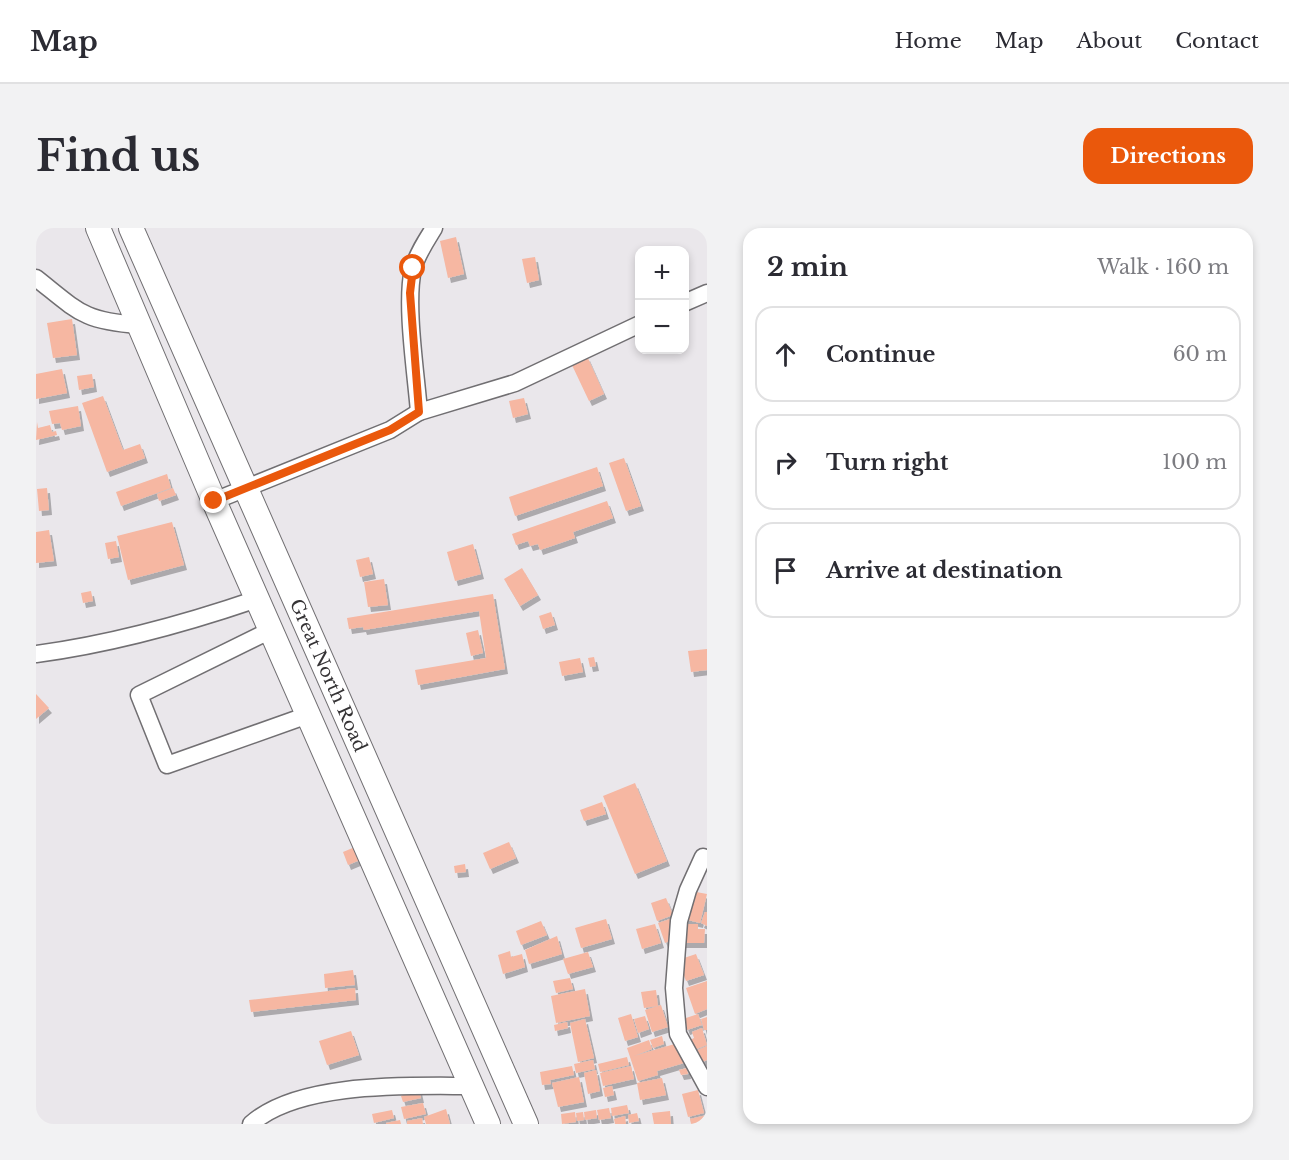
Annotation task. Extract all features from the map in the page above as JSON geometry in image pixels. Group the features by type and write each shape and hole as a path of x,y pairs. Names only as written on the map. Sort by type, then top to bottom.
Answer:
{"highway":[{"name":"Great North Road","path":"98,228 270,630 488,1124"},
{"name":"Great North Road","path":"131,228 526,1124"}],"street":[{"path":"419,412 410,293 413,268 422,246 435,228"},
{"path":"36,278 82,315 103,322 139,325"},
{"path":"689,301 707,293"},
{"path":"214,501 390,430 419,412 515,382 635,326"},
{"path":"36,654 96,646 140,635 257,598"},
{"path":"270,630 139,695 167,765 308,715"},
{"path":"703,857 688,890 679,921 674,988 678,1034 707,1087"},
{"path":"251,1124 287,1103 329,1092 411,1086 471,1086"}],"building":[{"path":"456,237 464,274 448,278 440,241"},
{"path":"535,257 539,280 527,283 522,259"},
{"path":"72,319 77,355 53,358 47,323"},
{"path":"587,356 604,394 589,401 571,363"},
{"path":"62,369 67,393 36,399 36,374"},
{"path":"92,374 94,387 79,390 77,376"},
{"path":"103,396 123,450 140,444 145,458 107,472 82,403"},
{"path":"524,398 528,414 513,418 509,401"},
{"path":"78,406 81,426 62,430 60,423 52,424 49,411"},
{"path":"37,422 38,428 50,425 52,432 56,431 57,435 36,440"},
{"path":"624,458 641,506 626,511 609,463"},
{"path":"597,467 603,486 515,516 509,497"},
{"path":"167,474 171,488 121,506 116,492"},
{"path":"47,488 49,510 39,511 37,489"},
{"path":"173,488 176,495 159,501 157,494"},
{"path":"607,501 613,518 573,532 575,538 540,550 538,544 530,546 528,541 516,545 512,534"},
{"path":"172,522 184,565 128,580 117,536"},
{"path":"49,530 54,561 36,563 36,532"},
{"path":"116,541 119,557 108,559 105,543"},
{"path":"473,544 481,574 455,581 447,552"},
{"path":"369,557 373,574 360,577 356,560"},
{"path":"522,568 538,595 520,606 504,579"},
{"path":"384,579 388,605 368,607 364,582"},
{"path":"91,591 93,601 83,603 81,593"},
{"path":"493,594 505,669 418,685 415,670 486,658 479,611 364,630 363,627 349,629 347,618"},
{"path":"551,612 555,625 543,629 539,616"},
{"path":"478,630 483,653 471,656 466,633"},
{"path":"707,649 707,670 691,672 688,651"},
{"path":"594,657 596,666 590,667 588,658"},
{"path":"580,658 583,672 562,676 559,662"},
{"path":"36,694 49,708 36,719"},
{"path":"635,783 667,861 635,874 603,796"},
{"path":"602,802 606,814 584,821 580,810"},
{"path":"509,842 516,858 490,869 483,853"},
{"path":"355,847 360,860 348,865 343,852"},
{"path":"465,864 466,872 455,873 454,866"},
{"path":"691,891 707,894 700,923 684,919"},
{"path":"666,898 673,915 657,921 651,903"},
{"path":"707,912 707,926 701,923"},
{"path":"673,918 672,940 665,943 658,923"},
{"path":"606,919 612,939 581,948 575,928"},
{"path":"541,921 547,935 521,945 516,931"},
{"path":"655,924 661,943 642,949 636,929"},
{"path":"681,924 698,924 698,929 705,929 704,943 681,943"},
{"path":"557,936 562,954 529,964 525,950"},
{"path":"510,951 511,957 522,954 525,967 503,974 498,955"},
{"path":"588,952 593,967 568,974 563,959"},
{"path":"696,954 704,975 686,981 678,960"},
{"path":"353,970 355,985 325,988 324,974"},
{"path":"570,978 573,989 556,993 553,981"},
{"path":"707,981 707,1009 695,1014 686,988"},
{"path":"355,988 356,1000 251,1012 249,1000"},
{"path":"585,989 590,1016 556,1023 551,996"},
{"path":"656,990 658,1006 644,1008 641,992"},
{"path":"661,1005 668,1027 652,1032 645,1010"},
{"path":"631,1014 638,1037 625,1041 618,1018"},
{"path":"698,1014 702,1025 687,1030 683,1019"},
{"path":"645,1016 649,1029 638,1033 634,1019"},
{"path":"707,1017 707,1030 704,1030 701,1019"},
{"path":"585,1019 594,1058 578,1062 570,1023"},
{"path":"567,1022 568,1028 555,1031 554,1025"},
{"path":"702,1028 707,1045 692,1051 688,1041 694,1038 692,1032"},
{"path":"351,1031 359,1055 327,1065 319,1041"},
{"path":"662,1036 664,1044 653,1048 650,1040"},
{"path":"649,1040 652,1049 634,1056 678,1043 684,1063 657,1071 658,1075 638,1081 627,1048"},
{"path":"707,1046 707,1060 698,1064 693,1052"},
{"path":"627,1057 629,1065 600,1072 598,1064"},
{"path":"593,1060 595,1069 576,1073 574,1064"},
{"path":"572,1066 574,1075 550,1080 551,1084 542,1085 540,1072"},
{"path":"631,1066 634,1079 603,1086 600,1073"},
{"path":"687,1068 688,1074 681,1075 679,1070"},
{"path":"596,1070 600,1091 588,1094 584,1073"},
{"path":"579,1077 584,1102 558,1107 552,1083"},
{"path":"662,1078 666,1095 640,1100 637,1083"},
{"path":"612,1086 614,1095 605,1097 603,1088"},
{"path":"419,1089 421,1098 403,1102 401,1096"},
{"path":"698,1090 704,1113 688,1117 682,1094"},
{"path":"423,1103 426,1114 404,1119 401,1107"},
{"path":"627,1105 629,1113 612,1116 611,1108"},
{"path":"609,1108 611,1118 599,1120 597,1110"},
{"path":"446,1109 450,1124 426,1124 424,1117"},
{"path":"392,1110 394,1118 374,1123 372,1114"},
{"path":"596,1110 597,1118 585,1120 584,1112"},
{"path":"670,1111 671,1124 654,1124 652,1113"},
{"path":"575,1112 576,1122 562,1124 561,1114"},
{"path":"583,1112 584,1120 577,1121 576,1113"},
{"path":"637,1113 639,1121 629,1123 628,1115"},
{"path":"707,1115 707,1123 691,1124 690,1119"},
{"path":"625,1116 626,1124 615,1124 614,1119"},
{"path":"422,1118 423,1124 407,1124 407,1121"},
{"path":"400,1120 401,1124 386,1124 386,1123"}],"route":[{"path":"214,501 390,430 419,412 410,293 413,268"}]}
